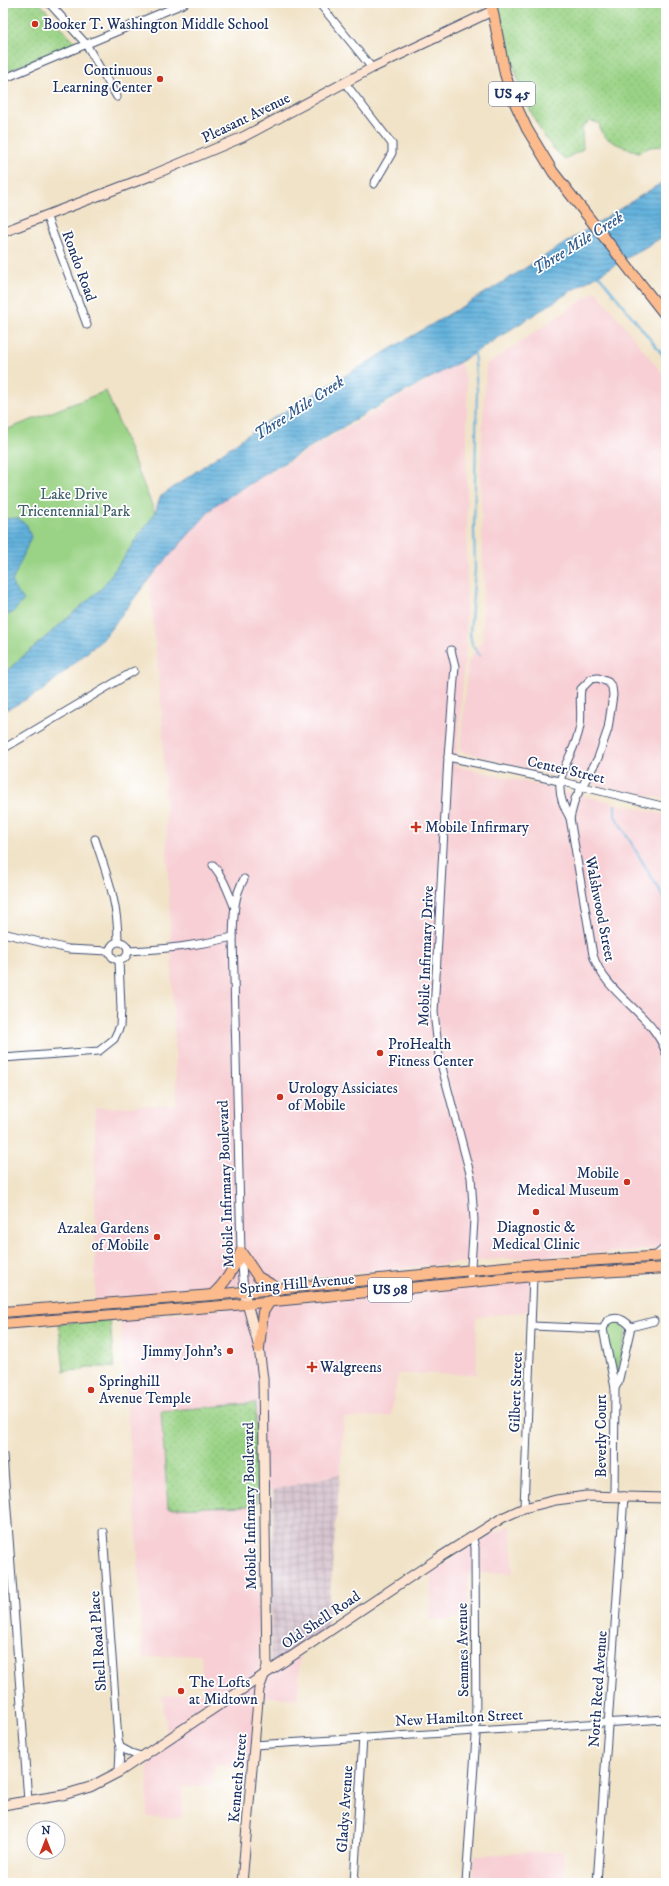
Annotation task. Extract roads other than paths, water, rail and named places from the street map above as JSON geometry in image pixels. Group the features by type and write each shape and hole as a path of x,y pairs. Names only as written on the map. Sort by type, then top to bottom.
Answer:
{"main road":[{"name":"US 45","path":"491,7 506,74 514,101 527,129 553,172 666,316"},
{"path":"241,1252 258,1278 278,1289"},
{"path":"212,1295 228,1278 241,1252"},
{"name":"Spring Hill Avenue","path":"3,1312 212,1295 470,1270 666,1256"},
{"name":"Spring Hill Avenue","path":"3,1324 246,1304 533,1276 666,1268"},
{"path":"259,1348 263,1312 270,1301"}],"street":[{"path":"49,3 86,44 116,97"},
{"path":"3,79 185,3"},
{"path":"319,3 372,68"},
{"name":"Pleasant Avenue","path":"3,232 150,176 243,137 372,68 491,7"},
{"path":"345,83 392,144 392,153 374,184"},
{"name":"Rondo Road","path":"46,215 87,325"},
{"name":"Mobile Infirmary Drive","path":"451,650 455,666 448,757 434,1012 439,1056 471,1177 474,1220 470,1282"},
{"path":"3,749 134,671"},
{"name":"Walshwood Street","path":"570,818 581,786 589,774 604,742 611,711 612,687 608,682 598,678 591,679 581,689 580,725 559,781 562,802 570,818 593,955 597,968 607,982 650,1026 664,1046 666,1053"},
{"name":"Center Street","path":"448,757 581,786 666,807"},
{"path":"95,838 112,889 118,920 118,941"},
{"name":"Mobile Infirmary Boulevard","path":"213,865 228,888 234,906"},
{"name":"Mobile Infirmary Boulevard","path":"244,879 238,889 234,906 233,937 241,1252 246,1304 259,1348 263,1378 267,1665 264,1675"},
{"path":"3,933 68,949 109,951"},
{"path":"128,951 174,949 233,937"},
{"path":"118,941 124,943 128,951 125,958 119,960 111,956 109,951 113,943 118,941"},
{"path":"3,1058 99,1051 114,1039 120,1026 121,1009 119,960"},
{"path":"654,1257 666,1247"},
{"name":"Gilbert Street","path":"524,1508 533,1276"},
{"path":"532,1326 603,1329 607,1321 617,1318 625,1321 631,1327"},
{"path":"631,1327 654,1321"},
{"path":"615,1388 618,1383 631,1327"},
{"name":"Beverly Court","path":"603,1329 615,1388 614,1496"},
{"path":"3,1456 28,1802"},
{"name":"Old Shell Road","path":"3,1805 28,1802 90,1787 119,1772 144,1757 472,1536 502,1518 524,1508 556,1500 587,1496 666,1498"},
{"name":"North Reed Avenue","path":"597,1883 624,1496"},
{"name":"Shell Road Place","path":"103,1532 118,1740 120,1747 119,1772"},
{"name":"Semmes Avenue","path":"466,1883 476,1730 475,1547 472,1536"},
{"name":"Kenneth Street","path":"242,1883 254,1745 260,1689 264,1675"},
{"name":"New Hamilton Street","path":"254,1745 666,1719"},
{"name":"Gladys Avenue","path":"354,1883 363,1737"},
{"path":"120,1747 131,1753 144,1757"}],"water":[{"name":"Three Mile Creek","path":"666,180 666,235 571,291 460,362 366,413 215,505 149,579 103,639 43,690 3,712 3,674 102,588 155,513 160,497 260,426 495,287"},
{"path":"17,518 27,525 31,537 12,582 14,588 24,600 12,613 3,618 3,519"}],"waterway":[{"path":"597,273 666,359"},
{"path":"474,350 477,390 474,529 475,569 470,634 472,645 480,656"},
{"path":"615,805 615,816 666,901"}],"place":[{"name":"Booker T. Washington Middle School","path":"35,24"},
{"name":"Continuous Learning Center","path":"160,79"},
{"name":"Mobile Infirmary","path":"416,827"},
{"name":"ProHealth Fitness Center","path":"380,1053"},
{"name":"Urology Assiciates of Mobile","path":"280,1097"},
{"name":"Mobile Medical Museum","path":"627,1182"},
{"name":"Diagnostic & Medical Clinic","path":"536,1212"},
{"name":"Azalea Gardens of Mobile","path":"157,1237"},
{"name":"Jimmy John's","path":"230,1351"},
{"name":"Walgreens","path":"312,1367"},
{"name":"Springhill Avenue Temple","path":"91,1390"},
{"name":"The Lofts at Midtown","path":"181,1691"}],"park label":[{"name":"Lake Drive Tricentennial Park","path":"74,502"}]}
